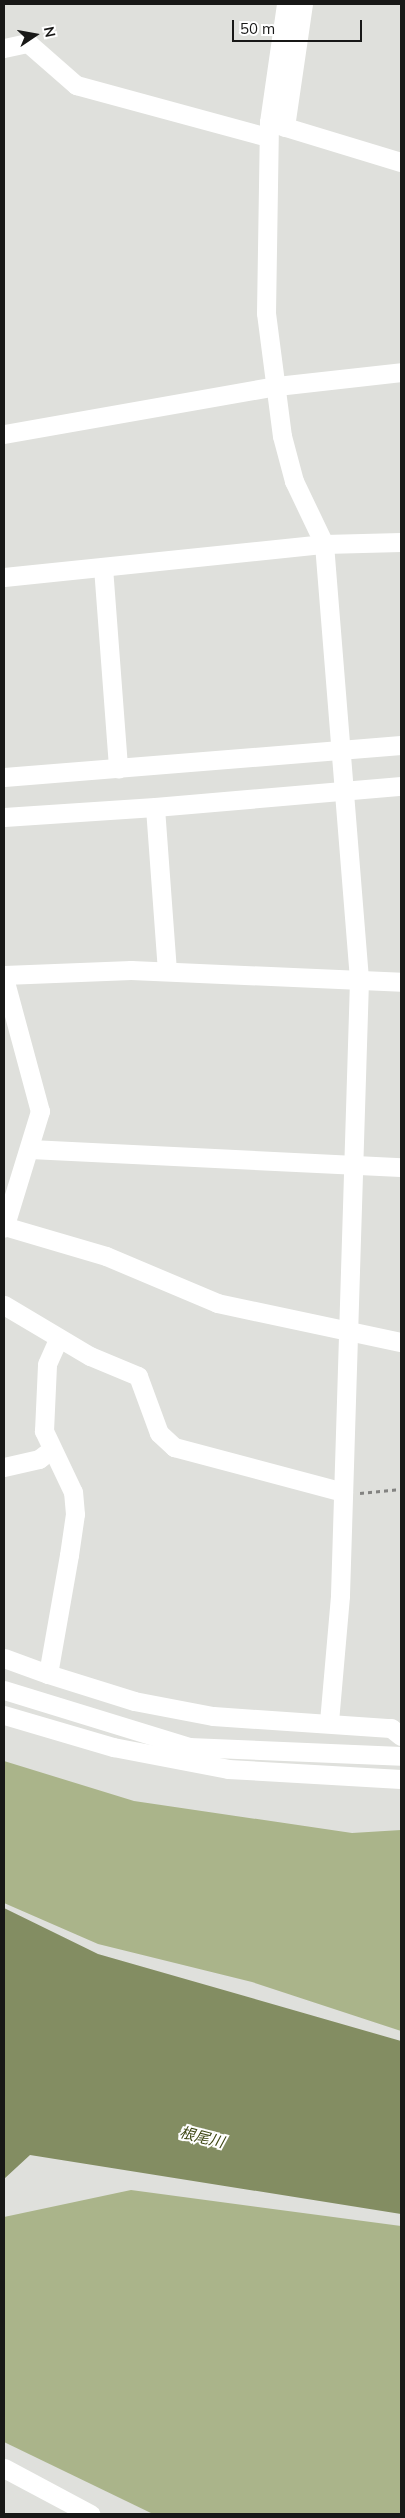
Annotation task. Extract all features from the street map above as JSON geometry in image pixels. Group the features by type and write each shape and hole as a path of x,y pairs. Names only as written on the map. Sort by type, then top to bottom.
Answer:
{"street":[{"path":"286,4 274,128 266,313 282,436 294,481 324,544 345,791 358,980 346,1330 344,1492 329,1723"},
{"path":"274,128 303,4"},
{"path":"4,48 28,43 76,85 274,128 401,162"},
{"path":"4,434 277,386 401,372"},
{"path":"4,577 324,544 401,542"},
{"path":"104,568 118,768"},
{"path":"4,777 341,748 401,745"},
{"path":"4,817 155,807 401,786"},
{"path":"155,807 168,971"},
{"path":"401,982 168,971 4,977 40,1111 30,1149 4,1227 106,1256 217,1303 401,1342"},
{"path":"30,1149 401,1167"},
{"path":"4,1305 58,1339 138,1376 159,1434 174,1447 344,1492"},
{"path":"48,1674 75,1514 70,1484 44,1431 42,1408 47,1364 58,1339"},
{"path":"4,1467 39,1459 52,1449"},
{"path":"4,1658 48,1674 134,1700 213,1716 391,1728 401,1736"},
{"path":"4,1690 189,1747 401,1756"},
{"path":"4,1715 113,1748 228,1769 401,1779"},
{"path":"4,2468 90,2514"}],"path":[{"path":"344,1492 401,1489"}],"shaded area":[{"path":"4,1761 134,1801 352,1833 401,1830 401,2031 252,1982 98,1944 4,1903"},
{"path":"131,2190 401,2226 401,2514 153,2514 4,2442 4,2217"}],"water":[{"name":"根尾川","path":"4,1908 98,1954 401,2041 401,2214 30,2155 4,2179"}]}
